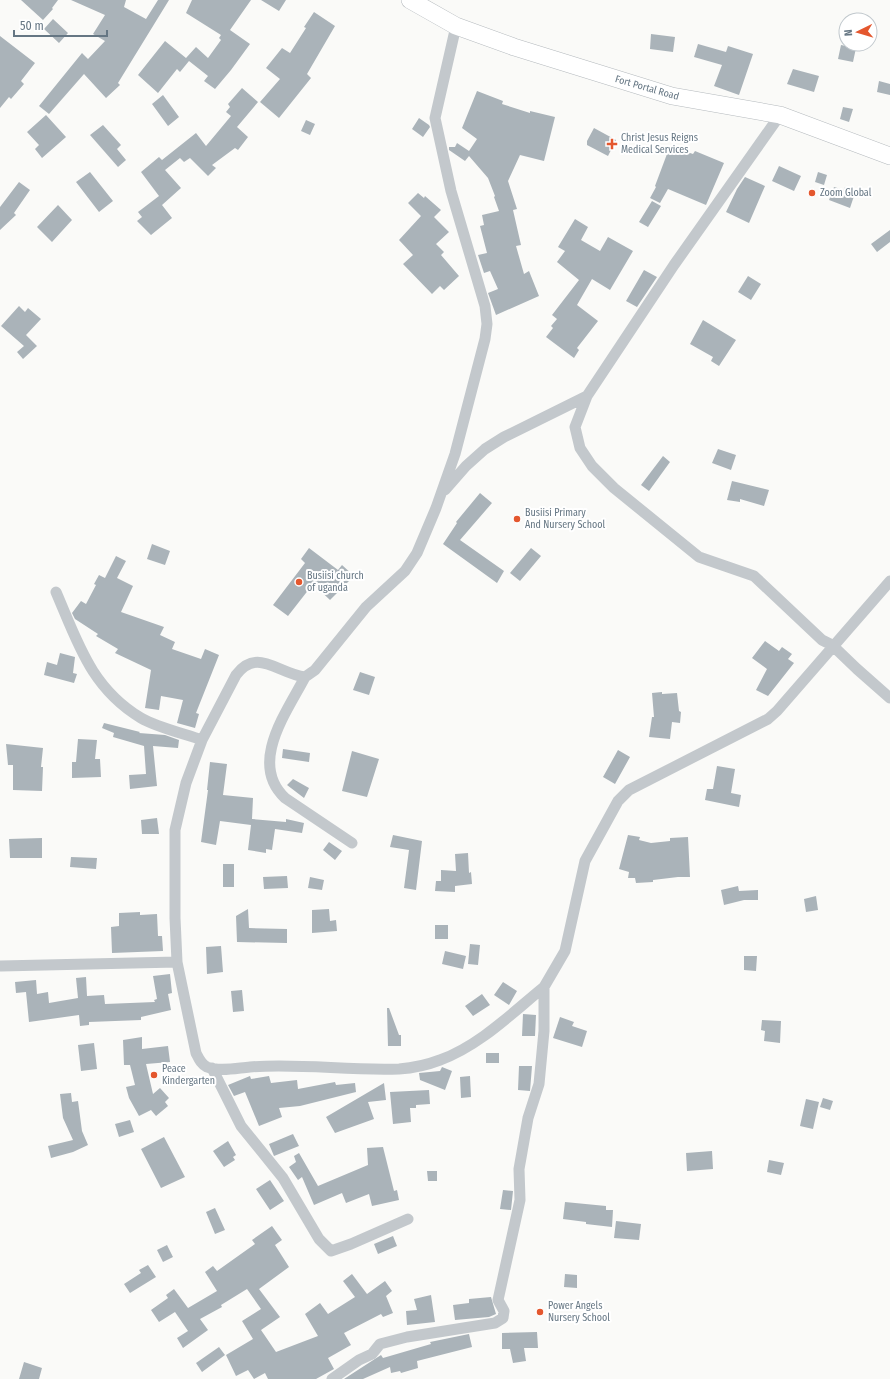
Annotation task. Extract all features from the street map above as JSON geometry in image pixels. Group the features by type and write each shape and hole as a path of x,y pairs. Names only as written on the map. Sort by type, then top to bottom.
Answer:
{"main road":[{"name":"Fort Portal Road","path":"410,0 456,26 514,47 672,96 780,115 890,156"}],"street":[{"path":"352,843 285,798 277,790 269,767 272,741 305,677 315,670 366,607 404,571 417,553 441,495 457,447 485,339 487,324 485,306 450,190 435,118 456,26"},
{"path":"780,115 674,265 587,396 576,428 580,448 592,466 614,488 693,552 711,562 754,576 822,640 832,645 890,698"},
{"path":"441,495 466,466 485,449 504,437 587,396"},
{"path":"305,677 293,676 261,662 253,661 247,664 236,675 202,740 186,783 176,830 175,918 177,962 196,1053 200,1061 207,1067 212,1068 267,1065 400,1069 430,1064 454,1054 501,1023 544,986 565,951 585,861 618,801 636,786 768,718 777,711 832,645 857,621 890,581"},
{"path":"56,592 82,654 98,680 109,692 143,719 202,740"},
{"path":"1,966 177,962"},
{"path":"332,1379 359,1360 372,1354 380,1344 407,1336 495,1323 502,1318 504,1311 498,1300 520,1200 519,1169 528,1118 539,1084 544,1031 544,986"},
{"path":"212,1068 241,1126 283,1178 319,1239 331,1251 352,1244 408,1219"}],"building":[{"path":"21,0 58,0 52,8 53,9 43,20"},
{"path":"71,0 126,0 124,7 146,19 158,0 169,0 118,83 120,85 106,98 84,74 49,114 39,106 82,53 88,59 105,41 93,34 105,15"},
{"path":"192,0 251,0 230,30 250,44 215,89 204,81 208,76 189,61 180,72 177,69 158,93 138,75 165,41 186,58 196,47 208,58 221,40 219,38 221,35 186,13"},
{"path":"261,0 286,0 279,11"},
{"path":"314,12 335,26 307,74 311,78 279,118 260,102 280,79 266,68 282,48 290,53"},
{"path":"53,19 68,33 59,43 44,29"},
{"path":"651,34 675,37 673,52 650,49"},
{"path":"0,36 35,63 21,81 24,84 11,99 9,97 0,108"},
{"path":"698,44 726,52 728,46 753,54 739,95 714,86 722,65 694,57"},
{"path":"840,52 855,52 853,62 838,59"},
{"path":"793,69 819,76 814,92 787,84"},
{"path":"879,81 890,84 890,95 877,92"},
{"path":"242,88 258,102 237,127 248,137 238,150 235,148 212,165 216,168 208,176 190,158 184,162 180,158 165,170 181,188 162,205 172,218 151,235 137,221 142,217 138,212 159,196 141,172 159,157 162,160 196,133 206,146 231,116 226,112 230,107 228,104"},
{"path":"477,91 503,101 502,104 530,113 530,111 555,117 544,161 520,155 508,181 517,209 513,210 521,245 516,246 524,274 529,271 539,296 496,315 488,293 498,289 490,271 484,273 478,255 487,253 480,226 484,225 482,215 499,211 494,197 495,196 488,178 469,156 465,161 449,150 449,147 455,147 457,143 469,151 477,139 462,128"},
{"path":"163,95 179,117 168,126 152,104"},
{"path":"843,107 853,109 849,122 840,119"},
{"path":"46,115 66,137 42,158 35,149 39,145 27,132"},
{"path":"419,118 430,127 423,137 412,129"},
{"path":"306,120 315,124 310,135 301,131"},
{"path":"103,125 121,145 117,149 126,160 118,167 90,135"},
{"path":"594,128 616,140 608,156 587,145 587,141"},
{"path":"670,146 693,154 695,151 724,163 706,205 668,189 660,203 650,198 656,187 655,186"},
{"path":"779,166 801,176 794,191 772,181"},
{"path":"90,172 113,201 99,212 76,182"},
{"path":"818,172 827,175 824,185 815,182"},
{"path":"745,177 765,186 749,223 726,212 737,189"},
{"path":"19,182 30,190 14,213 16,215 0,230 0,207"},
{"path":"834,187 844,190 845,187 856,190 850,208 829,200"},
{"path":"418,193 424,198 425,196 441,210 434,217 449,232 436,244 444,252 441,255 459,276 444,290 440,286 432,294 403,264 413,255 399,240 421,216 408,203"},
{"path":"652,201 661,206 648,227 639,222"},
{"path":"58,205 72,220 52,242 37,227"},
{"path":"575,219 588,227 581,240 600,251 608,237 633,251 610,290 592,279 577,305 598,321 577,348 579,350 574,358 546,337 553,328 551,326 557,319 552,315 579,280 557,262 565,251 558,247"},
{"path":"890,230 890,242 877,252 871,244"},
{"path":"644,270 657,277 637,307 626,301"},
{"path":"748,276 761,284 751,300 738,292"},
{"path":"19,306 25,312 28,308 41,319 26,335 37,346 23,359 17,352 24,346 1,326"},
{"path":"703,320 736,340 719,366 711,361 713,357 690,344"},
{"path":"718,449 736,455 731,470 712,463"},
{"path":"663,456 670,462 649,491 641,485"},
{"path":"732,481 769,490 764,506 740,499 740,502 727,500"},
{"path":"480,493 492,503 460,540 504,571 497,583 443,544 457,523 456,522"},
{"path":"152,544 170,551 165,565 147,559"},
{"path":"309,548 338,570 342,565 354,576 330,600 313,584 288,616 273,605 305,563 301,559"},
{"path":"531,548 541,556 520,581 510,573"},
{"path":"116,556 126,561 117,578 133,586 121,612 164,627 160,635 175,642 172,649 201,659 205,649 219,655 196,713 199,714 195,728 177,723 183,700 161,696 159,710 145,708 151,670 115,653 118,649 96,636 98,634 75,619 72,613 81,601 86,604 96,585 94,584 99,575 105,578"},
{"path":"765,641 779,651 782,647 792,654 788,659 794,663 768,696 756,690 767,669 752,658"},
{"path":"60,653 75,657 73,673 77,674 74,683 44,675 47,662 57,665"},
{"path":"360,672 375,677 369,695 353,690"},
{"path":"662,692 662,694 677,693 679,711 681,712 680,723 672,722 670,739 649,737 652,717 654,717 652,693"},
{"path":"104,723 140,732 139,733 165,735 179,740 178,748 153,746 157,786 130,789 129,775 146,774 144,746 113,737 114,733 102,728"},
{"path":"78,739 97,740 95,759 100,759 101,777 72,778 72,762 76,762"},
{"path":"6,744 43,748 41,767 43,767 42,791 13,790 13,765 8,765"},
{"path":"283,749 310,753 309,762 282,758"},
{"path":"618,750 630,757 615,784 603,777"},
{"path":"352,751 379,759 367,797 342,791"},
{"path":"210,762 227,764 223,795 253,798 252,819 286,822 286,819 304,823 302,833 275,829 272,850 266,849 266,853 248,850 251,825 220,821 216,845 201,842"},
{"path":"717,766 735,769 731,793 741,795 739,807 705,800 707,789 713,789"},
{"path":"293,779 309,788 304,798 287,785"},
{"path":"157,818 159,834 142,834 141,820"},
{"path":"393,835 422,841 416,890 404,888 409,850 390,847"},
{"path":"628,835 640,837 639,840 651,843 670,841 670,838 688,837 690,877 678,877 653,880 653,882 636,883 635,878 628,878 629,872 619,869"},
{"path":"42,838 42,858 10,858 9,839"},
{"path":"329,842 342,851 335,860 323,850"},
{"path":"468,853 469,873 471,872 472,884 455,886 455,892 435,891 436,881 441,881 441,870 456,871 455,854"},
{"path":"71,857 97,858 96,869 70,867"},
{"path":"223,864 234,864 234,887 223,887"},
{"path":"287,876 288,888 264,889 263,877"},
{"path":"310,877 324,880 322,890 308,888"},
{"path":"738,886 739,891 758,890 758,900 744,900 724,905 721,890"},
{"path":"816,896 818,910 806,912 804,899"},
{"path":"248,909 249,928 287,929 287,943 237,942 236,916"},
{"path":"329,909 330,921 336,920 337,931 312,933 312,910"},
{"path":"140,912 140,915 157,914 158,936 162,936 163,951 112,953 111,927 119,926 119,913"},
{"path":"435,925 448,925 448,939 435,939"},
{"path":"470,944 480,945 478,965 468,964"},
{"path":"221,946 223,972 207,974 206,947"},
{"path":"445,951 466,956 463,969 442,964"},
{"path":"744,956 757,956 756,971 744,970"},
{"path":"170,974 172,993 168,994 171,1010 141,1017 141,1020 89,1022 89,1025 80,1026 79,1015 29,1022 26,992 16,993 15,982 36,980 37,994 48,992 49,1003 78,998 76,978 86,977 87,996 104,995 105,1004 155,1002 154,1000 157,999 153,976"},
{"path":"503,982 517,991 509,1005 494,995"},
{"path":"242,990 244,1011 233,1012 231,991"},
{"path":"482,994 490,1005 473,1016 465,1006"},
{"path":"387,1008 389,1008 399,1035 401,1035 401,1046 388,1046"},
{"path":"523,1014 536,1015 535,1036 522,1036"},
{"path":"560,1017 574,1022 572,1026 587,1031 582,1047 553,1038"},
{"path":"762,1020 781,1021 780,1043 764,1041 765,1031 761,1030"},
{"path":"142,1037 142,1049 168,1046 170,1062 146,1064 153,1094 160,1088 169,1098 165,1102 168,1106 156,1116 151,1110 139,1116 129,1098 126,1087 135,1085 130,1065 124,1065 123,1040"},
{"path":"94,1043 97,1069 81,1071 78,1045"},
{"path":"486,1053 499,1053 499,1063 486,1063"},
{"path":"519,1066 532,1066 530,1091 518,1090"},
{"path":"442,1067 452,1071 445,1090 420,1080 419,1073 440,1071"},
{"path":"250,1076 251,1079 269,1076 271,1083 297,1080 298,1089 335,1082 336,1085 355,1083 356,1092 300,1106 279,1108 282,1117 259,1126 245,1092 234,1096 228,1085"},
{"path":"470,1076 471,1097 461,1098 460,1077"},
{"path":"384,1083 386,1100 368,1102 374,1119 335,1133 326,1117"},
{"path":"429,1090 430,1104 416,1105 416,1108 410,1108 411,1122 393,1124 390,1092"},
{"path":"71,1093 72,1102 78,1101 82,1131 88,1145 73,1152 51,1158 48,1146 73,1140 63,1118 60,1094"},
{"path":"823,1098 833,1101 830,1110 820,1107"},
{"path":"806,1099 819,1102 813,1129 800,1126"},
{"path":"130,1120 134,1132 119,1137 115,1124"},
{"path":"293,1134 299,1146 274,1156 269,1144"},
{"path":"164,1137 185,1177 161,1188 141,1149"},
{"path":"228,1141 236,1155 233,1157 235,1160 224,1167 213,1151"},
{"path":"383,1147 394,1191 397,1190 399,1200 372,1206 369,1194 346,1203 342,1193 314,1205 302,1177 298,1180 289,1167 296,1162 294,1156 299,1153 318,1186 368,1165 367,1148"},
{"path":"712,1151 713,1169 687,1171 686,1153"},
{"path":"769,1160 784,1163 781,1175 767,1172"},
{"path":"427,1171 437,1171 437,1181 428,1181"},
{"path":"270,1180 284,1201 270,1210 256,1189"},
{"path":"503,1190 513,1191 511,1210 500,1209"},
{"path":"565,1202 606,1206 606,1210 613,1210 612,1227 586,1224 586,1222 563,1219"},
{"path":"215,1208 225,1230 215,1234 206,1212"},
{"path":"616,1221 641,1224 639,1240 614,1238"},
{"path":"272,1226 282,1240 275,1245 289,1267 259,1289 280,1317 261,1330 276,1352 318,1336 305,1314 320,1303 328,1314 355,1297 343,1281 352,1274 367,1294 385,1281 392,1291 386,1296 393,1313 383,1317 381,1314 344,1333 351,1345 328,1358 334,1369 316,1379 268,1379 265,1373 254,1379 248,1370 236,1376 226,1355 253,1339 242,1321 261,1309 247,1289 221,1305 222,1307 200,1319 208,1330 183,1348 177,1338 188,1331 175,1312 159,1322 151,1310 168,1298 166,1295 174,1289 188,1308 217,1291 205,1272 213,1266 217,1271 255,1244 252,1240"},
{"path":"393,1236 397,1246 378,1254 374,1244"},
{"path":"167,1245 173,1257 163,1262 157,1250"},
{"path":"148,1265 156,1277 130,1293 124,1284 141,1273 139,1270"},
{"path":"565,1274 577,1275 577,1288 564,1287"},
{"path":"431,1295 435,1322 407,1325 406,1311 417,1310 414,1299"},
{"path":"491,1297 496,1314 489,1317 455,1320 453,1305 469,1303 469,1299"},
{"path":"537,1332 538,1348 524,1348 526,1361 513,1363 510,1349 502,1349 502,1333"},
{"path":"469,1334 472,1347 417,1361 418,1368 401,1373 400,1371 391,1373 390,1367 363,1379 344,1379 381,1355 383,1358 431,1344 430,1342"},
{"path":"219,1347 225,1355 202,1372 196,1363"},
{"path":"24,1362 42,1368 39,1379 19,1379"}],"place":[{"name":"Christ Jesus Reigns Medical Services","path":"612,144"},
{"name":"Zoom Global","path":"812,193"},
{"name":"Busiisi Primary And Nursery School","path":"517,519"},
{"name":"Busiisi church of uganda","path":"299,582"},
{"name":"Peace Kindergarten","path":"154,1075"},
{"name":"Power Angels Nursery School","path":"540,1312"}]}
